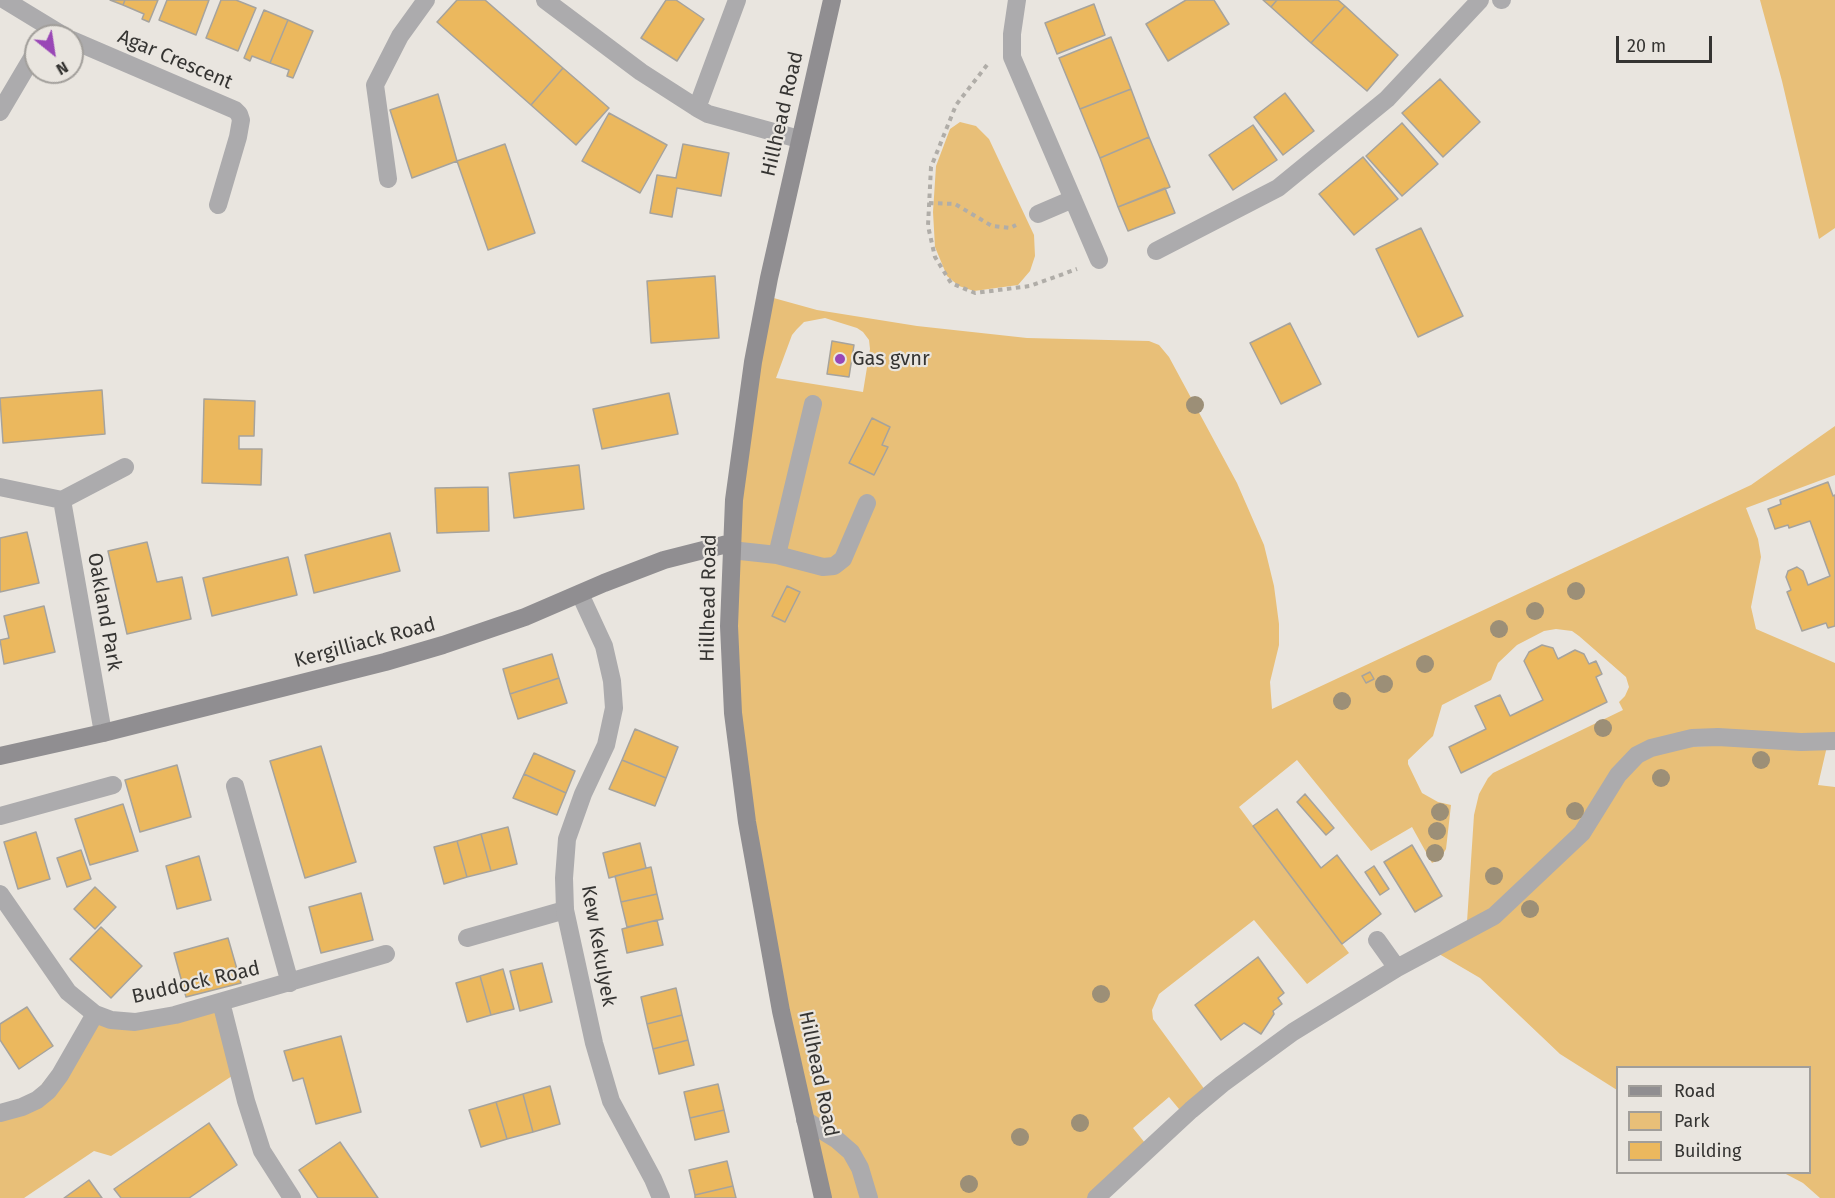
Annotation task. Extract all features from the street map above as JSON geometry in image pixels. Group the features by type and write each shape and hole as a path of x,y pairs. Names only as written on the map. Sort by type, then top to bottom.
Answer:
{"street":[{"path":"5,0 39,24"},
{"path":"388,179 375,85 400,36 426,0"},
{"path":"545,0 641,72 697,108 717,117 800,139"},
{"path":"697,108 737,0"},
{"name":"Hillhead Road","path":"823,1198 781,1011 738,762 730,668 731,547 734,500 753,362 769,279 832,0"},
{"path":"1017,0 1013,15 1011,47 1016,70 1099,260"},
{"path":"1156,251 1278,188 1387,99 1480,0"},
{"name":"Agar Crescent","path":"84,45 235,110 239,114 242,120 218,206"},
{"path":"0,112 24,71"},
{"path":"1038,214 1073,199"},
{"path":"777,555 813,404"},
{"path":"0,487 62,500 125,467"},
{"name":"Oakland Park","path":"62,500 103,733"},
{"path":"731,547 828,567 839,563 867,503"},
{"name":"Kergilliack Road","path":"0,756 103,733 414,654 506,624 664,560 731,547"},
{"name":"Kew Kekulyek","path":"580,594 604,646 612,681 614,708 606,745 583,794 567,839 565,910 594,1043 611,1101 661,1198"},
{"path":"1096,1198 1191,1110 1222,1084 1293,1032 1397,968 1494,916 1578,838 1618,775 1631,760 1643,751 1692,738 1835,741"},
{"path":"0,816 113,785"},
{"path":"235,786 290,983"},
{"name":"Buddock Road","path":"0,894 68,992 95,1014 125,1022 176,1015 386,954"},
{"path":"467,938 565,910"},
{"path":"1377,940 1397,968"},
{"path":"221,1002 246,1101 262,1151 292,1198"},
{"path":"0,1113 22,1107 37,1100 48,1091 60,1075 95,1014"},
{"path":"805,1120 836,1139 851,1152 860,1168 869,1198"}],"path":[{"path":"1011,47 996,55 956,105 931,167 928,226 935,257 951,283 975,293 1030,286 1099,260"},
{"path":"929,203 955,204 992,226 1010,228 1038,214"}],"green space":[{"path":"1760,0 1835,0 1835,228 1819,239 1782,81"},
{"path":"960,122 976,126 989,139 1034,235 1035,256 1030,271 1018,285 974,291 959,286 947,276 935,247 933,212 936,166 950,129"},
{"path":"770,297 817,310 917,326 1027,338 1149,341 1159,345 1169,357 1237,483 1264,545 1274,586 1279,624 1279,645 1270,682 1272,709 1751,485 1835,426 1835,475 1746,508 1758,539 1761,557 1751,607 1756,629 1835,663 1835,735 1651,748 1828,742 1818,785 1835,787 1835,1198 1820,1198 1803,1183 1786,1174 1811,1174 1811,1066 1616,1066 1616,1089 1560,1054 1480,978 1434,951 1467,922 1474,815 1479,794 1488,778 1493,773 1623,710 1619,702 1629,687 1626,677 1572,631 1556,629 1544,631 1517,645 1498,663 1491,680 1442,705 1433,736 1408,760 1422,793 1438,802 1451,805 1446,849 1440,859 1432,863 1412,827 1371,851 1297,760 1239,807 1349,953 1307,984 1254,920 1159,994 1152,1010 1153,1019 1208,1094 1184,1115 1169,1097 1133,1128 1149,1148 1094,1198 824,1198 739,762 732,563","holes":["825,318 857,328 869,340 870,349 863,392 776,378 792,335 804,322","872,418 890,427 882,445 887,447 850,463","787,586 800,592 785,622 772,616"]},
{"path":"218,1006 235,1074 111,1156 94,1151 24,1198 0,1198 0,1115 22,1109 96,1018"}],"building":[{"path":"110,0 125,0 123,5"},
{"path":"125,0 158,0 149,22 142,19 144,14 123,5"},
{"path":"167,0 209,0 196,35 159,20"},
{"path":"221,0 236,0 256,8 238,51 206,38"},
{"path":"457,0 485,0 563,68 531,105 437,22"},
{"path":"666,0 676,0 704,19 677,61 641,38"},
{"path":"1186,0 1214,0 1229,24 1168,61 1146,24"},
{"path":"1263,0 1277,0 1271,7"},
{"path":"1277,0 1338,0 1345,6 1311,43 1271,7"},
{"path":"1094,4 1105,35 1057,54 1045,23"},
{"path":"1345,6 1398,55 1367,91 1311,43"},
{"path":"264,10 288,20 270,63 252,56 250,61 244,58"},
{"path":"288,20 313,31 293,78 287,76 289,70 270,63"},
{"path":"1111,37 1131,89 1080,109 1059,58"},
{"path":"563,68 609,108 576,145 531,105"},
{"path":"1440,79 1480,122 1443,157 1402,113"},
{"path":"1131,89 1149,137 1100,158 1080,109"},
{"path":"1285,93 1314,131 1283,155 1254,117"},
{"path":"438,94 457,161 412,178 390,110"},
{"path":"609,113 667,145 640,193 582,161"},
{"path":"1402,123 1438,164 1402,196 1366,156"},
{"path":"1253,125 1277,160 1233,190 1209,155"},
{"path":"1149,137 1170,187 1118,207 1100,158"},
{"path":"505,144 535,233 488,250 457,161"},
{"path":"683,144 729,153 721,196 677,188 672,217 650,213 657,175 676,178"},
{"path":"1363,157 1398,199 1354,235 1319,194"},
{"path":"1165,188 1175,213 1128,231 1118,207"},
{"path":"1421,228 1463,316 1418,337 1376,249"},
{"path":"715,276 719,338 651,343 647,281"},
{"path":"1290,323 1321,384 1281,404 1250,343"},
{"name":"Gas gvnr","path":"832,341 854,345 849,377 827,374"},
{"path":"102,390 105,434 3,443 0,398"},
{"path":"669,393 678,434 602,449 593,409"},
{"path":"204,399 255,401 254,436 239,436 239,449 262,449 261,485 202,483"},
{"path":"872,418 890,427 882,445 888,447 874,475 849,463"},
{"path":"579,465 584,509 514,518 509,473"},
{"path":"1828,482 1833,496 1835,495 1835,626 1828,628 1826,623 1802,631 1787,592 1791,590 1786,577 1788,571 1797,567 1803,571 1808,585 1830,576 1810,521 1789,528 1788,525 1775,529 1768,509 1781,504 1780,500"},
{"path":"488,487 489,531 437,533 435,488"},
{"path":"27,532 39,583 0,592 0,538"},
{"path":"390,533 400,571 314,593 305,555"},
{"path":"147,542 157,582 182,577 191,619 127,634 108,551"},
{"path":"288,557 297,595 212,616 203,578"},
{"path":"787,586 800,592 785,622 772,616"},
{"path":"44,606 55,652 4,664 0,640 9,638 4,616"},
{"path":"1542,645 1553,648 1558,659 1575,650 1584,654 1589,664 1596,661 1602,674 1596,677 1607,702 1461,773 1449,747 1486,729 1475,706 1500,695 1510,716 1543,700 1524,661 1529,652"},
{"path":"552,654 559,678 510,694 503,669"},
{"path":"1370,672 1374,679 1366,683 1362,676"},
{"path":"559,678 567,703 518,719 510,694"},
{"path":"635,729 678,747 666,778 622,760"},
{"path":"321,746 356,862 305,878 270,761"},
{"path":"534,753 575,771 566,793 524,774"},
{"path":"622,760 666,778 655,806 609,789"},
{"path":"177,765 191,817 140,832 125,780"},
{"path":"524,774 566,793 557,815 513,798"},
{"path":"1305,794 1334,828 1326,835 1297,802"},
{"path":"123,804 138,851 90,865 75,819"},
{"path":"1277,809 1321,868 1337,855 1381,914 1342,944 1253,826"},
{"path":"508,827 517,864 491,871 481,834"},
{"path":"36,832 50,879 18,889 4,842"},
{"path":"481,834 491,871 467,877 457,841"},
{"path":"457,841 467,877 444,884 434,847"},
{"path":"640,843 646,868 609,878 603,853"},
{"path":"1412,845 1442,896 1415,912 1384,862"},
{"path":"81,850 91,879 67,887 57,858"},
{"path":"199,856 211,900 177,909 166,866"},
{"path":"1374,866 1389,889 1380,895 1365,872"},
{"path":"651,867 657,894 621,902 615,876"},
{"path":"95,887 116,907 95,929 74,909"},
{"path":"361,893 373,940 321,953 309,907"},
{"path":"657,894 663,919 627,927 621,902"},
{"path":"657,920 663,945 627,953 622,929"},
{"path":"101,927 142,966 111,998 70,959"},
{"path":"228,938 241,983 186,997 174,953"},
{"path":"1258,957 1284,993 1278,998 1282,1004 1273,1011 1274,1014 1261,1034 1244,1023 1221,1040 1195,1005"},
{"path":"542,963 552,1002 520,1011 510,971"},
{"path":"503,969 514,1009 491,1015 480,976"},
{"path":"480,976 491,1015 467,1022 456,983"},
{"path":"676,988 682,1015 647,1024 641,997"},
{"path":"27,1007 53,1046 19,1069 0,1040 0,1024"},
{"path":"682,1015 688,1040 653,1049 647,1024"},
{"path":"341,1036 361,1112 316,1124 303,1078 293,1081 284,1051"},
{"path":"688,1040 694,1065 659,1074 653,1049"},
{"path":"718,1084 724,1110 690,1118 684,1092"},
{"path":"550,1086 560,1124 533,1132 523,1094"},
{"path":"523,1094 533,1132 507,1139 496,1102"},
{"path":"496,1102 507,1139 481,1147 469,1110"},
{"path":"724,1110 729,1132 695,1140 690,1118"},
{"path":"209,1123 237,1165 189,1198 121,1198 114,1189"},
{"path":"340,1142 378,1198 318,1198 299,1170"},
{"path":"727,1161 733,1186 695,1195 689,1170"},
{"path":"89,1180 102,1198 64,1198"},
{"path":"733,1186 736,1198 695,1198 695,1195"}],"place":[{"name":"Gas gvnr","path":"840,359"}]}
